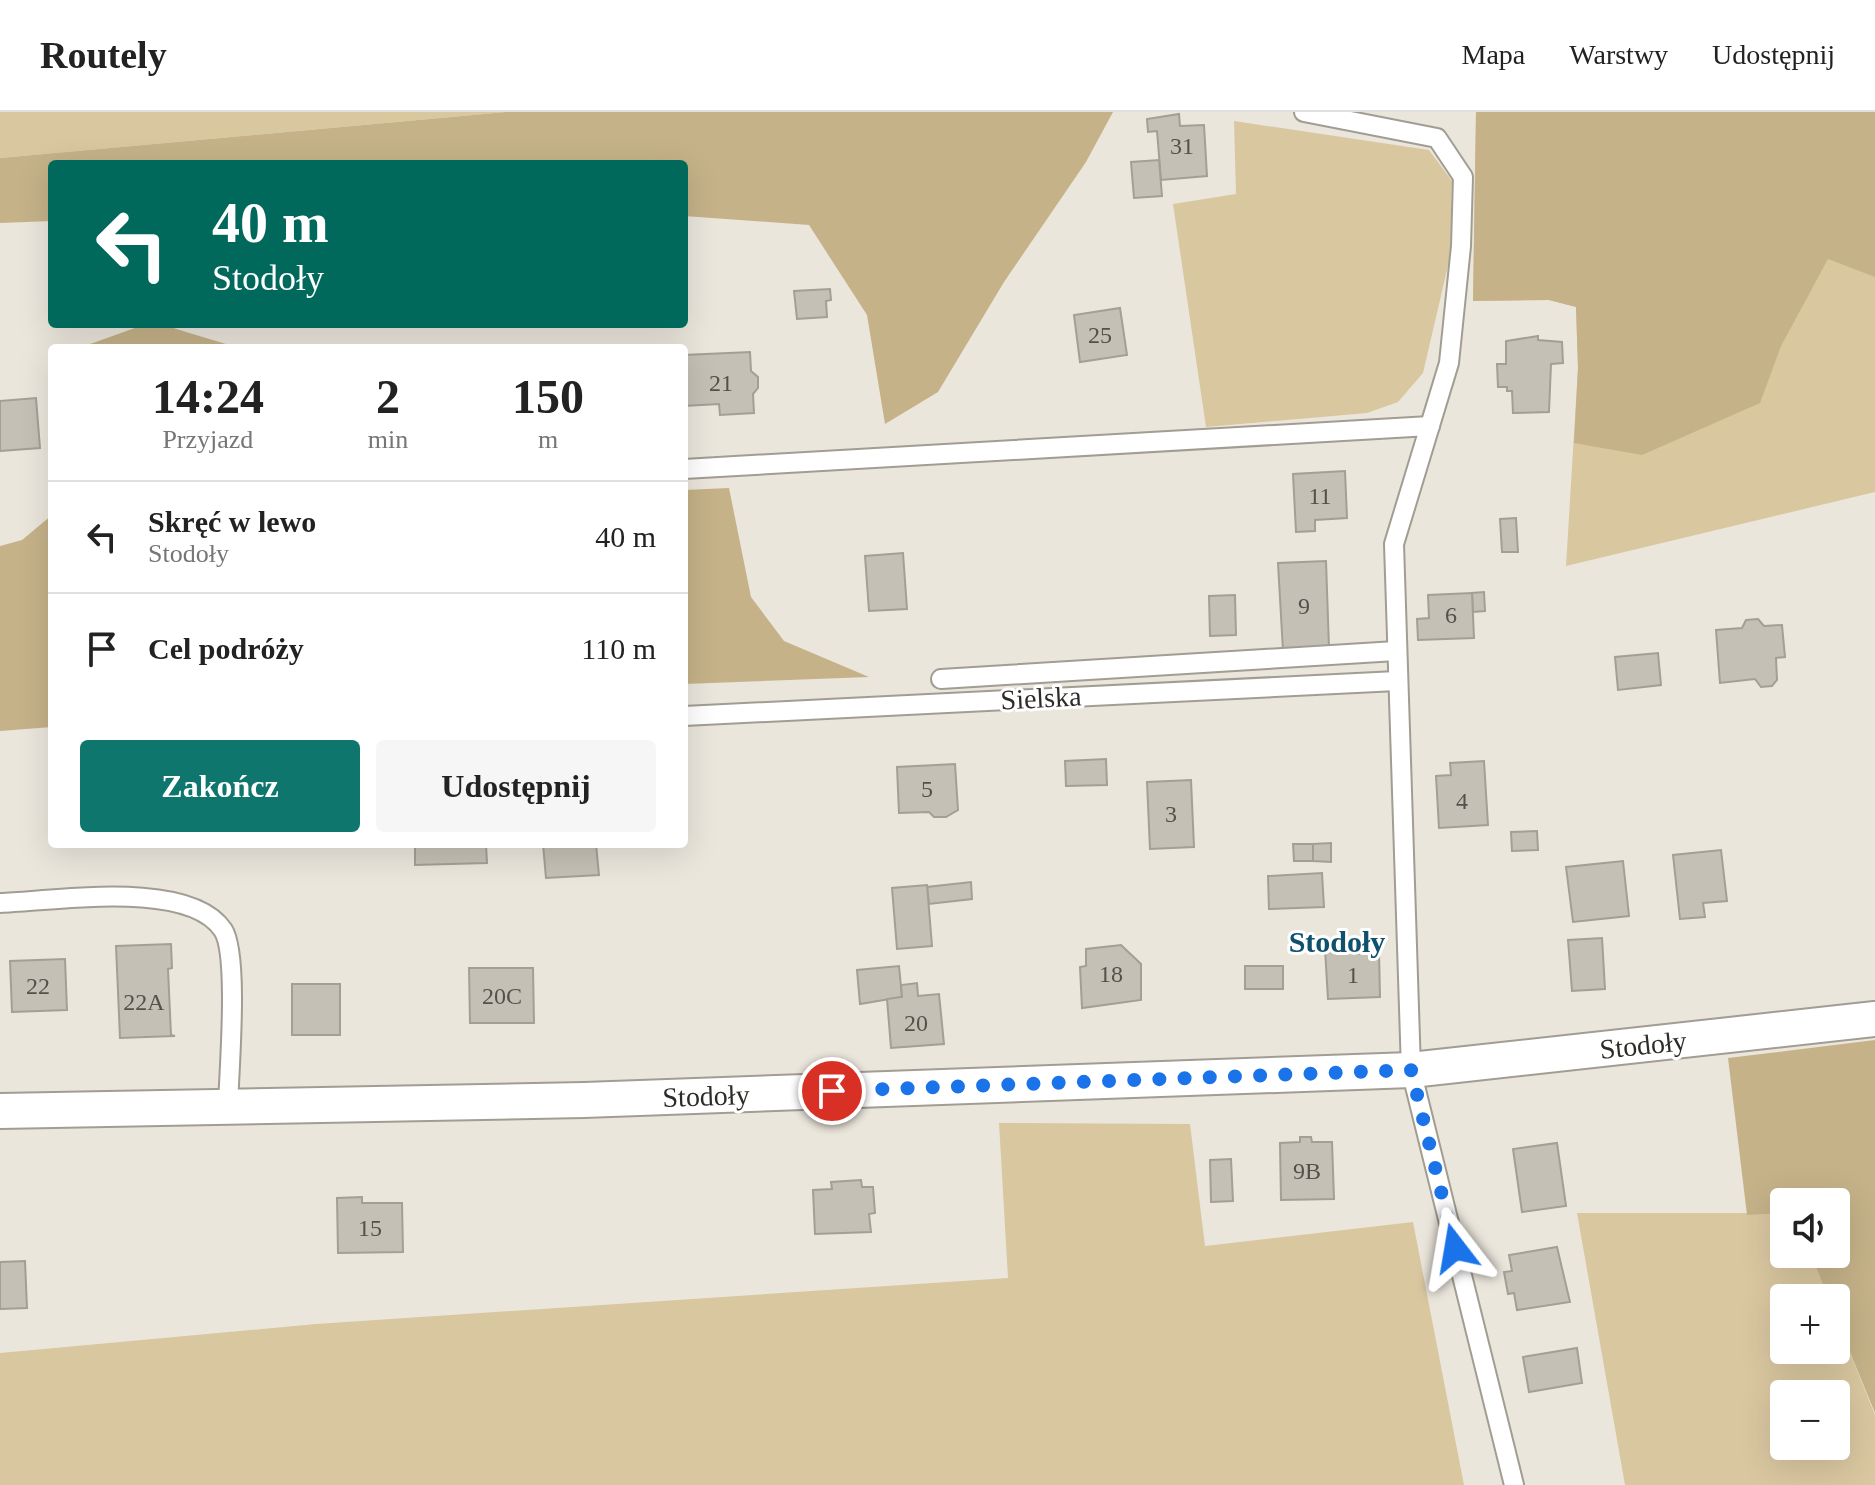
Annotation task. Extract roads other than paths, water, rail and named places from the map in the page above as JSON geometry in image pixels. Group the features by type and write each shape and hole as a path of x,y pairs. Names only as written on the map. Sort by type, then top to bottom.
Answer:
{"street":[{"name":"Stodoły","path":"0,1111 600,1099 1411,1070 1875,1019"}],"lane":[{"path":"1304,112 1399,128 1437,138 1463,177 1461,246 1449,363 1394,544 1411,1070 1514,1485"},
{"path":"688,469 1430,426"},
{"name":"Sielska","path":"941,679 1396,651"},
{"name":"Sielska","path":"688,716 1397,681"},
{"path":"0,903 152,898 199,908 224,931 231,957 228,1106"}],"district":[{"name":"Stodoły","path":"1337,941"}]}
